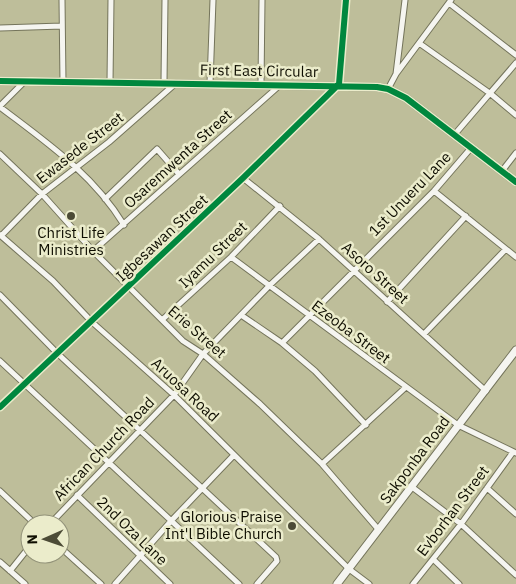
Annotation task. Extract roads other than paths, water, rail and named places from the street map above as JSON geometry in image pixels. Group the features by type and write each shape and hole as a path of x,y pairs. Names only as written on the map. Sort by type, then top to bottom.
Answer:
{"street":[{"path":"62,0 63,82"},
{"path":"110,82 111,0"},
{"path":"164,82 165,0"},
{"path":"210,84 213,0"},
{"path":"261,84 262,0"},
{"path":"339,84 346,0"},
{"path":"396,74 405,0"},
{"path":"388,89 396,74 450,1 516,55"},
{"path":"0,28 62,26"},
{"path":"419,42 491,94 516,115"},
{"path":"455,134 516,63"},
{"name":"First East Circular","path":"0,81 279,85 339,84 366,85 388,89 406,98 516,182"},
{"path":"24,82 0,106 78,167 124,225"},
{"name":"Ewasede Street","path":"0,235 42,194 78,167 169,92 177,83"},
{"name":"Igbesawan Street","path":"0,407 92,322 339,84"},
{"name":"Osaremwenta Street","path":"93,251 124,225 178,173 279,85"},
{"name":"1st Unueru Lane","path":"282,343 434,191 471,148"},
{"path":"105,199 157,149 178,173"},
{"path":"502,171 516,153"},
{"name":"Erie Street","path":"0,154 42,194 93,251 184,341 203,354 260,404 322,464 378,529"},
{"name":"Asoro Street","path":"243,178 319,239 486,391"},
{"path":"434,191 516,257"},
{"name":"Iyamu Street","path":"163,319 231,257 280,206"},
{"path":"388,302 466,216"},
{"name":"Aruosa Road","path":"0,235 53,281 92,322 174,394 349,569 369,584"},
{"name":"African Church Road","path":"60,514 174,394 203,354 270,285 319,239"},
{"path":"424,334 506,249"},
{"name":"Ezeoba Street","path":"231,257 458,425 514,452"},
{"path":"0,295 57,353 203,488 277,560 260,583"},
{"path":"241,315 282,343 315,371 366,425"},
{"name":"Sakponba Road","path":"337,584 514,355"},
{"path":"0,361 108,464 239,584"},
{"path":"322,464 406,387"},
{"name":"Evborhan Street","path":"413,584 461,524 514,452"},
{"path":"115,584 171,521 234,455"},
{"path":"412,487 461,524 516,575"},
{"path":"487,488 516,514"},
{"path":"0,491 24,514"},
{"name":"2nd Oza Lane","path":"77,496 170,584"},
{"path":"70,556 101,584"},
{"path":"10,571 20,558"},
{"path":"432,559 459,584"},
{"path":"0,562 25,584"}],"place":[{"name":"Christ Life Ministries","path":"71,216"},
{"name":"Glorious Praise Int'l Bible Church","path":"292,526"}]}
